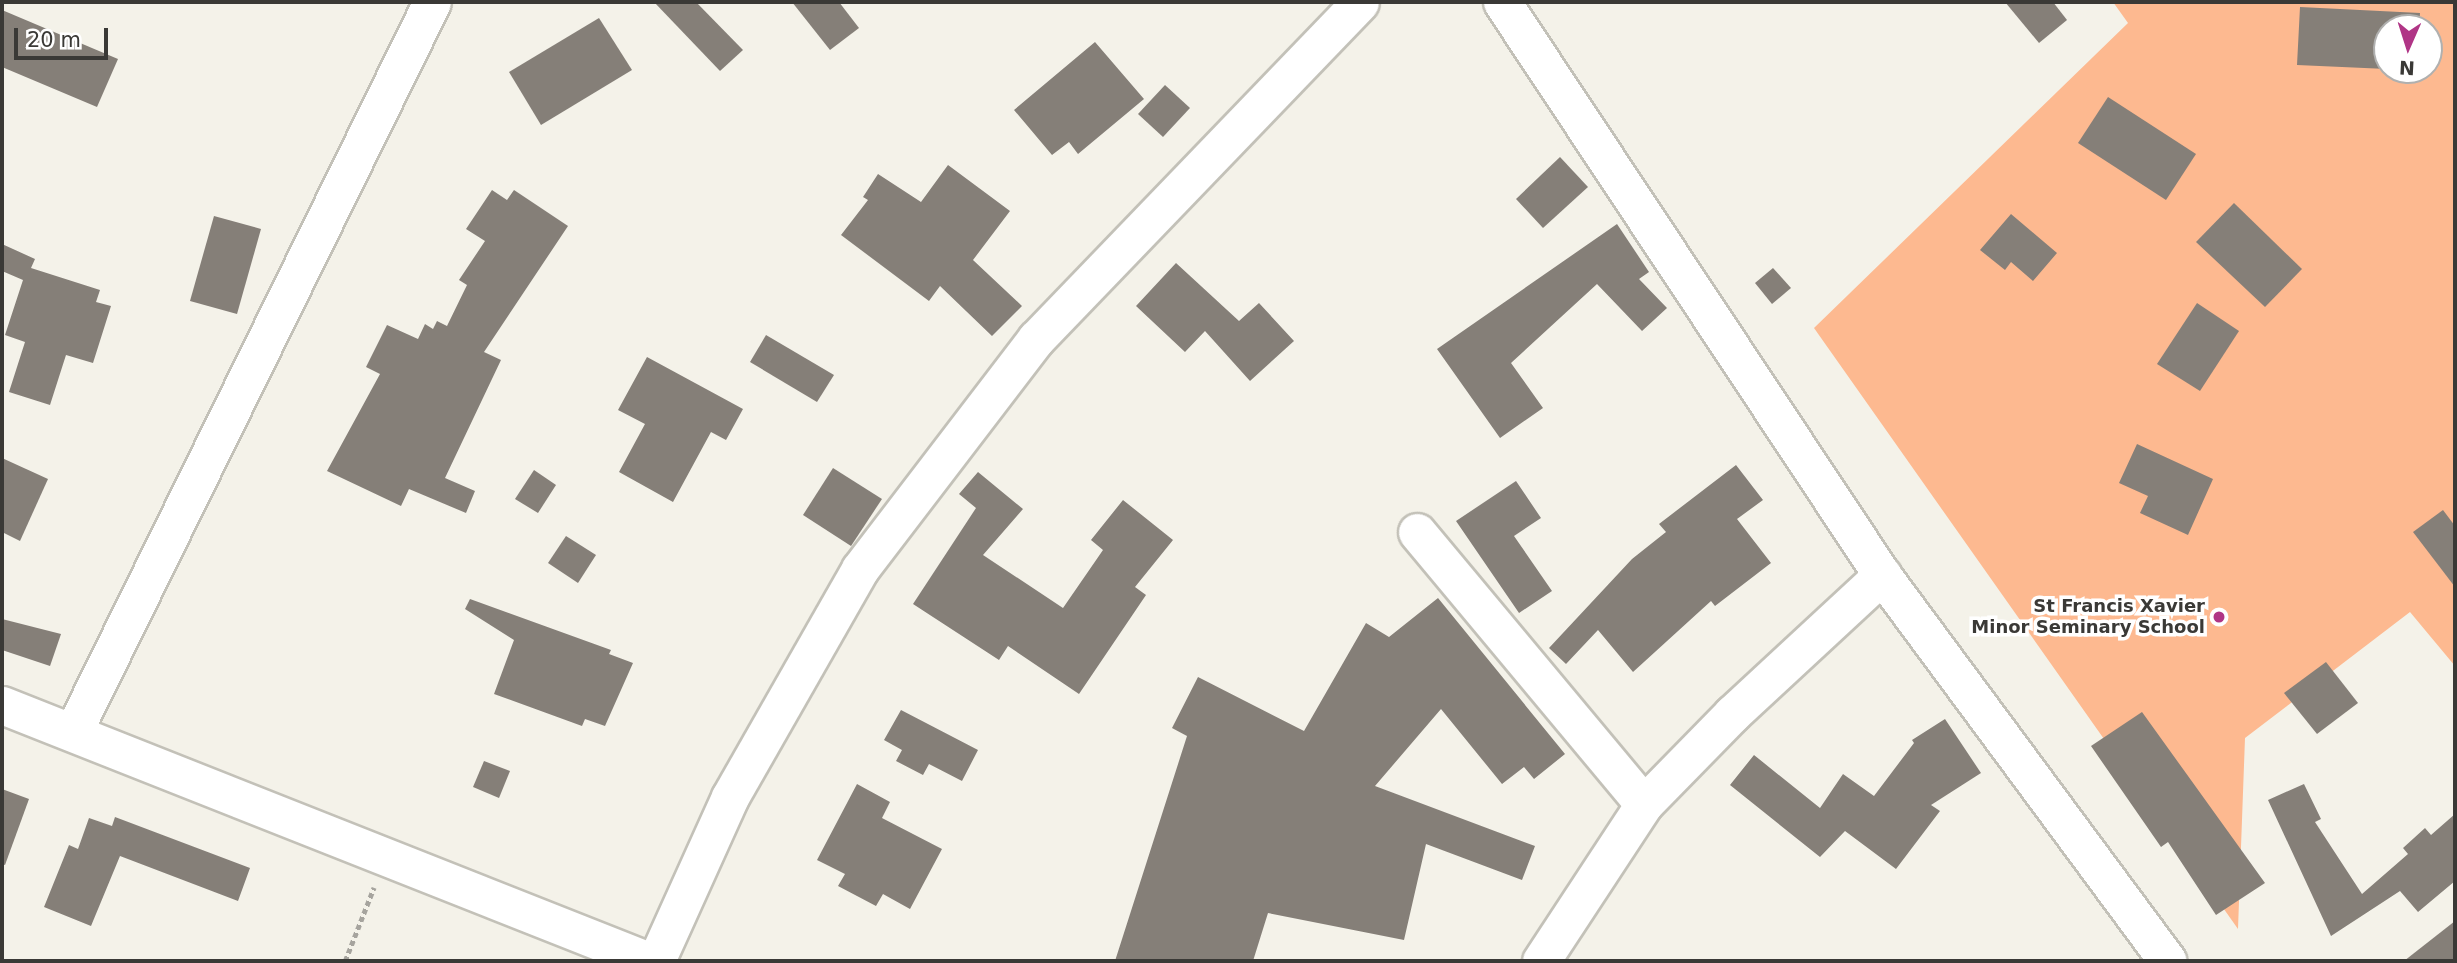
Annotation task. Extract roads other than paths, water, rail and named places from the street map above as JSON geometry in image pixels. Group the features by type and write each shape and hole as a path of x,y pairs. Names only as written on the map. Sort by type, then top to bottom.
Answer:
{"street":[{"path":"73,732 432,2"},
{"path":"656,961 730,797 860,569 1036,339 1360,2"},
{"path":"1502,2 1882,575 2168,961"},
{"path":"1418,532 1644,804"},
{"path":"1541,961 1644,804 1732,714 1882,575"},
{"path":"2,705 649,961"}],"place":[{"name":"St Francis Xavier Minor Seminary School","path":"2219,617"}]}
